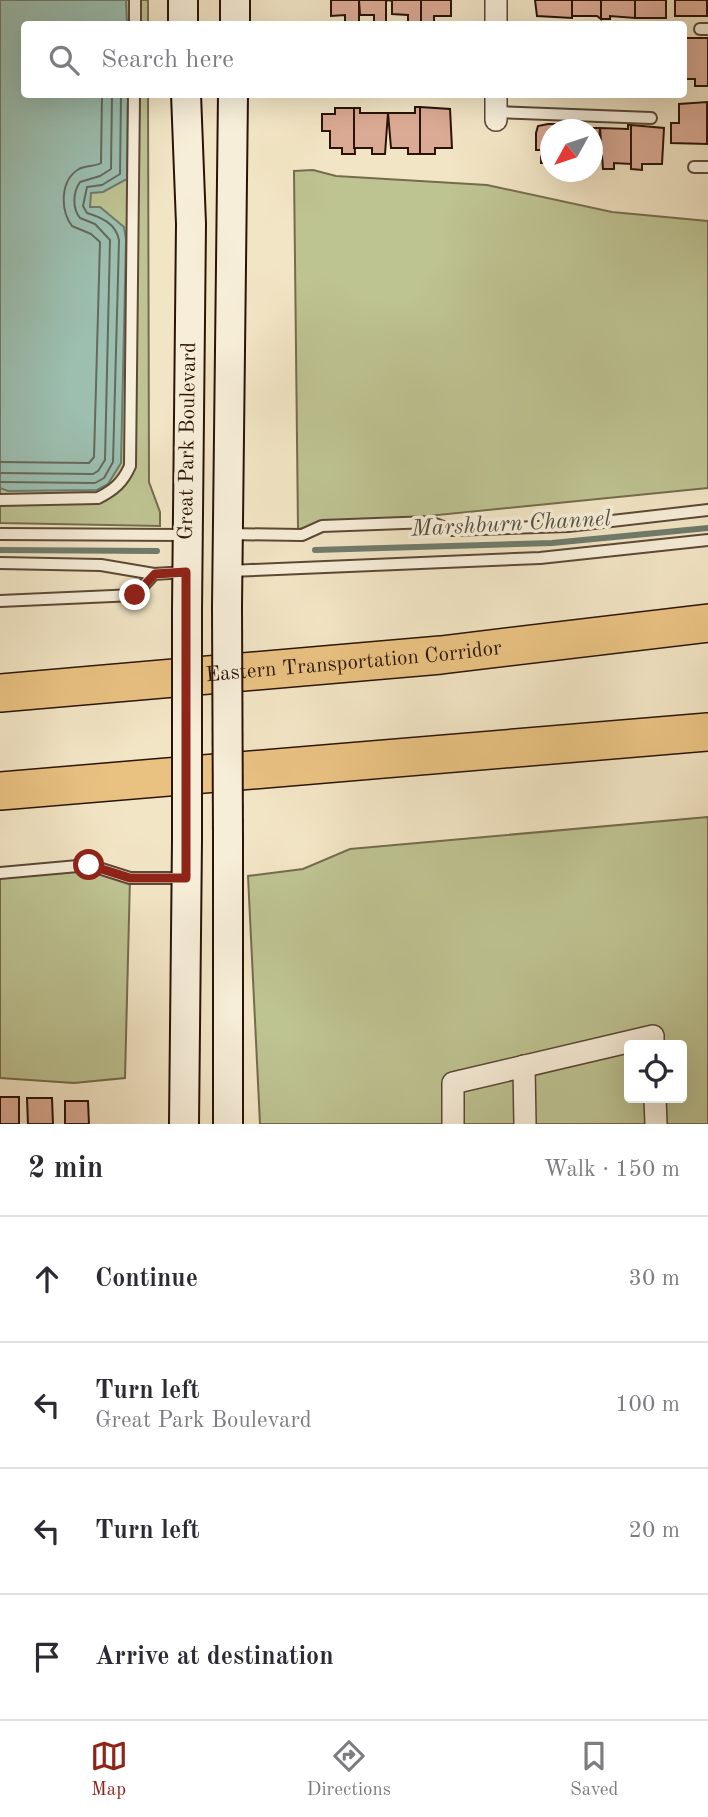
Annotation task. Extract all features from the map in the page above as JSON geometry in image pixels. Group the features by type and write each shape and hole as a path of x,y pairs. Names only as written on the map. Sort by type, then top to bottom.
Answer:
{"highway":[{"name":"Eastern Transportation Corridor","path":"0,693 441,655 708,624"},
{"path":"0,791 708,732"}],"main road":[{"path":"183,0 183,21"},
{"path":"234,21 235,0"},
{"name":"Great Park Boulevard","path":"184,1124 187,840 185,535 191,223 186,98"},
{"name":"Great Park Boulevard","path":"228,1124 227,607 233,98"}],"street":[{"path":"496,0 496,21"},
{"path":"636,1040 653,1036 653,1040"},
{"path":"453,1124 453,1083 624,1043"},
{"path":"524,1066 524,1124"},
{"path":"655,1103 656,1124"}],"lane":[{"path":"135,0 135,21"},
{"path":"0,500 98,498 113,491 124,479 130,466 134,98"},
{"path":"496,109 651,118"},
{"path":"694,167 708,167"},
{"path":"228,534 302,535 322,526 430,522 451,530 568,526 708,510"},
{"path":"0,534 185,535"},
{"path":"228,571 540,558 708,541"},
{"path":"0,562 101,565 155,574 186,572"},
{"path":"0,601 135,595 155,574"},
{"path":"0,873 89,865 130,878 186,878"}],"green space":[{"path":"0,0 148,0 148,21 21,21 21,98 148,98 149,482 160,512 160,526 0,523"},
{"path":"313,170 336,176 487,185 612,212 708,221 708,488 298,529 294,171"},
{"path":"708,817 708,1124 260,1124 248,876 303,869 350,849"},
{"path":"89,865 130,878 125,1078 74,1083 0,1078 0,873"}],"water":[{"path":"0,0 126,0 127,21 21,21 21,98 128,98 127,179 103,192 91,193 90,207 100,207 124,227 126,239 121,463 108,484 97,490 8,491 0,488"}],"building":[{"path":"331,0 359,0 359,21 345,21 345,15 331,16"},
{"path":"359,0 389,0 386,1 386,21 374,21 374,15 360,15"},
{"path":"389,0 421,0 421,21 408,21 408,15 392,14 392,1"},
{"path":"421,0 451,0 451,16 434,16 434,21 421,21"},
{"path":"535,0 572,0 572,18 537,16"},
{"path":"572,0 601,0 601,19 597,16 572,16"},
{"path":"601,0 635,0 635,18 610,16 610,19 601,19"},
{"path":"635,0 666,0 666,18 635,18"},
{"path":"675,0 707,0 707,16 675,16"},
{"path":"687,38 708,38 708,86 695,86 695,79 687,79"},
{"path":"707,102 707,144 671,143 671,123 679,123 679,104"},
{"path":"415,107 420,107 420,154 408,154 408,148 391,148 388,113 415,113"},
{"path":"420,107 450,109 452,148 435,148 435,154 420,154"},
{"path":"335,108 354,108 355,154 342,154 342,148 330,148 330,131 322,131 322,114 335,114"},
{"path":"354,108 360,108 360,113 388,113 385,154 372,154 372,148 354,148"},
{"path":"628,125 631,125 631,164 614,163 614,169 603,169 603,128 628,129"},
{"path":"631,125 664,128 662,164 642,164 642,170 631,169"},
{"path":"538,126 540,150 536,150 536,133"},
{"path":"0,1097 19,1097 19,1124 0,1124"},
{"path":"27,1098 52,1098 53,1124 28,1124"},
{"path":"65,1101 88,1101 89,1124 65,1124"}],"waterway":[{"name":"Marshburn Channel","path":"315,550 552,543 708,528"},
{"name":"Marshburn Channel","path":"0,550 157,551"}],"route":[{"path":"89,865 130,878 186,878 186,572 155,574 135,595"}]}
